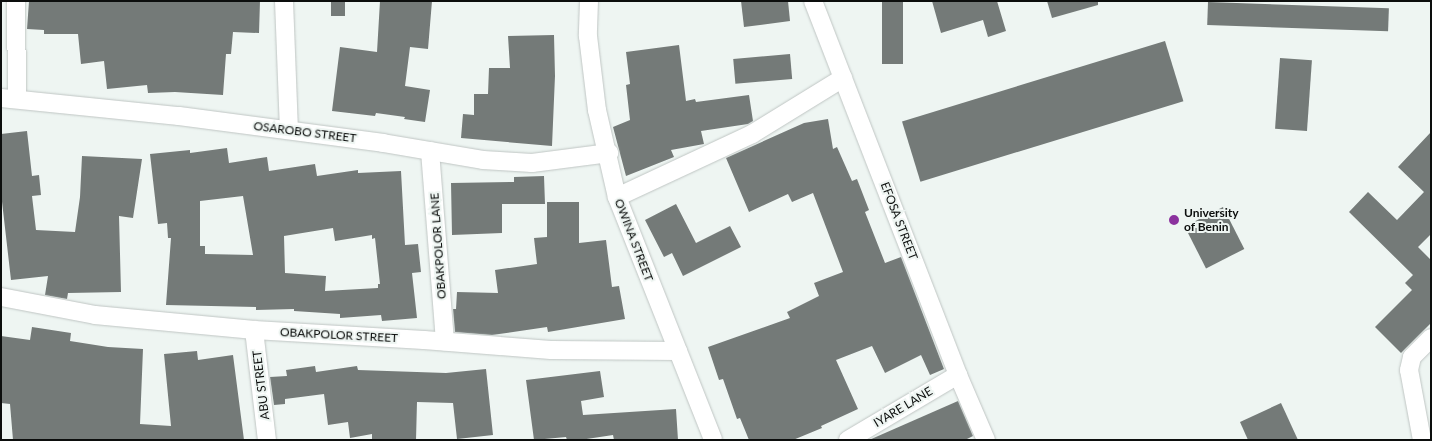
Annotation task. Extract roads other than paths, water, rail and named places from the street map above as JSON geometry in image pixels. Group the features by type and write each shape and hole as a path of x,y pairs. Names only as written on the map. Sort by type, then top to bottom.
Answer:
{"street":[{"path":"9,98 16,1"},
{"path":"284,1 289,130"},
{"name":"OWINA STREET","path":"589,1 588,36 597,110 617,197 713,440"},
{"name":"EFOSA STREET","path":"813,1 958,375 986,440"},
{"path":"617,197 752,134 843,78"},
{"name":"OSAROBO STREET","path":"9,98 289,130 483,160 532,163 608,153"},
{"name":"OBAKPOLOR LANE","path":"430,151 445,342"},
{"name":"OBAKPOLOR STREET","path":"1,297 95,314 254,330 552,350 678,352"},
{"name":"ABU STREET","path":"254,330 267,440"},
{"path":"1422,440 1409,370 1412,358 1431,338"},
{"name":"IYARE LANE","path":"848,440 958,375"}],"place":[{"name":"University of Benin","path":"1174,220"}]}
